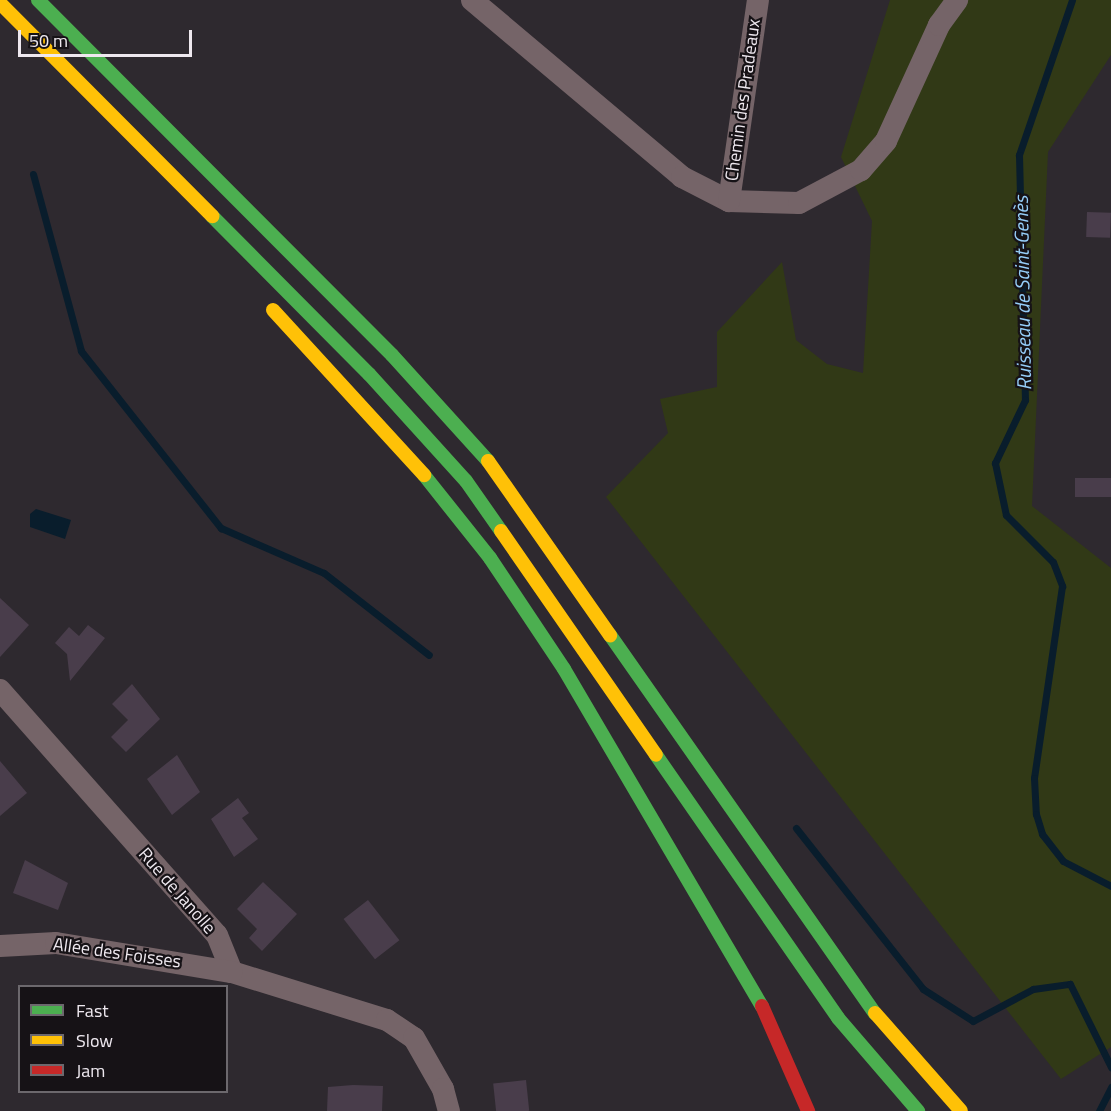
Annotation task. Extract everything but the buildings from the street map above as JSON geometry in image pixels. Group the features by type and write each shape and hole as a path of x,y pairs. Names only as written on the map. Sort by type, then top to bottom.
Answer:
{"highway":[{"path":"38,0 392,355 491,464 865,1002 961,1111"},
{"path":"0,3 132,140 369,374 466,481 838,1018 918,1111"},
{"path":"132,140 212,239"},
{"path":"265,300 406,452 490,558 564,669 740,961 797,1077 808,1111"}],"street":[{"path":"472,0 646,151 729,201 799,203 861,170 886,141 939,25 957,0"},
{"name":"Chemin des Pradeaux","path":"729,201 758,0"},
{"name":"Rue de Janolle","path":"0,690 217,935 232,972"},
{"name":"Allée des Foisses","path":"0,946 56,943 232,972"},
{"path":"232,972 387,1020 414,1038 443,1089 449,1111"}],"green space":[{"path":"890,0 1111,0 1111,55 1048,152 1032,506 1111,568 1111,1047 1061,1079 606,497 668,433 660,399 717,387 717,332 782,262 796,340 827,364 863,373 872,221 841,157"}],"water":[{"path":"36,509 71,520 65,539 30,527 30,514"}],"waterway":[{"name":"Ruisseau de Saint-Genès","path":"1072,0 1019,155 1025,400 995,463 1006,515 1053,562 1062,586 1034,778 1036,814 1042,834 1063,861 1111,886"},
{"path":"33,174 81,351 221,528 324,573 429,655"},
{"path":"796,828 923,989 973,1021 1033,989 1070,984 1111,1067"},
{"name":"Ruisseau de Saint-Genès","path":"1099,1111 1111,1087"}],"traffic: fast":[{"path":"38,0 392,355 488,461"},
{"path":"212,216 369,374 466,481 501,531"},
{"path":"424,475 490,558 564,669 762,1006"},
{"path":"610,635 875,1013"},
{"path":"656,755 838,1018 918,1111"}],"traffic: slow":[{"path":"0,3 212,216"},
{"path":"273,310 424,475"},
{"path":"488,461 610,635"},
{"path":"501,531 656,755"},
{"path":"875,1013 961,1111"}],"traffic: jam":[{"path":"762,1006 808,1111"}]}
